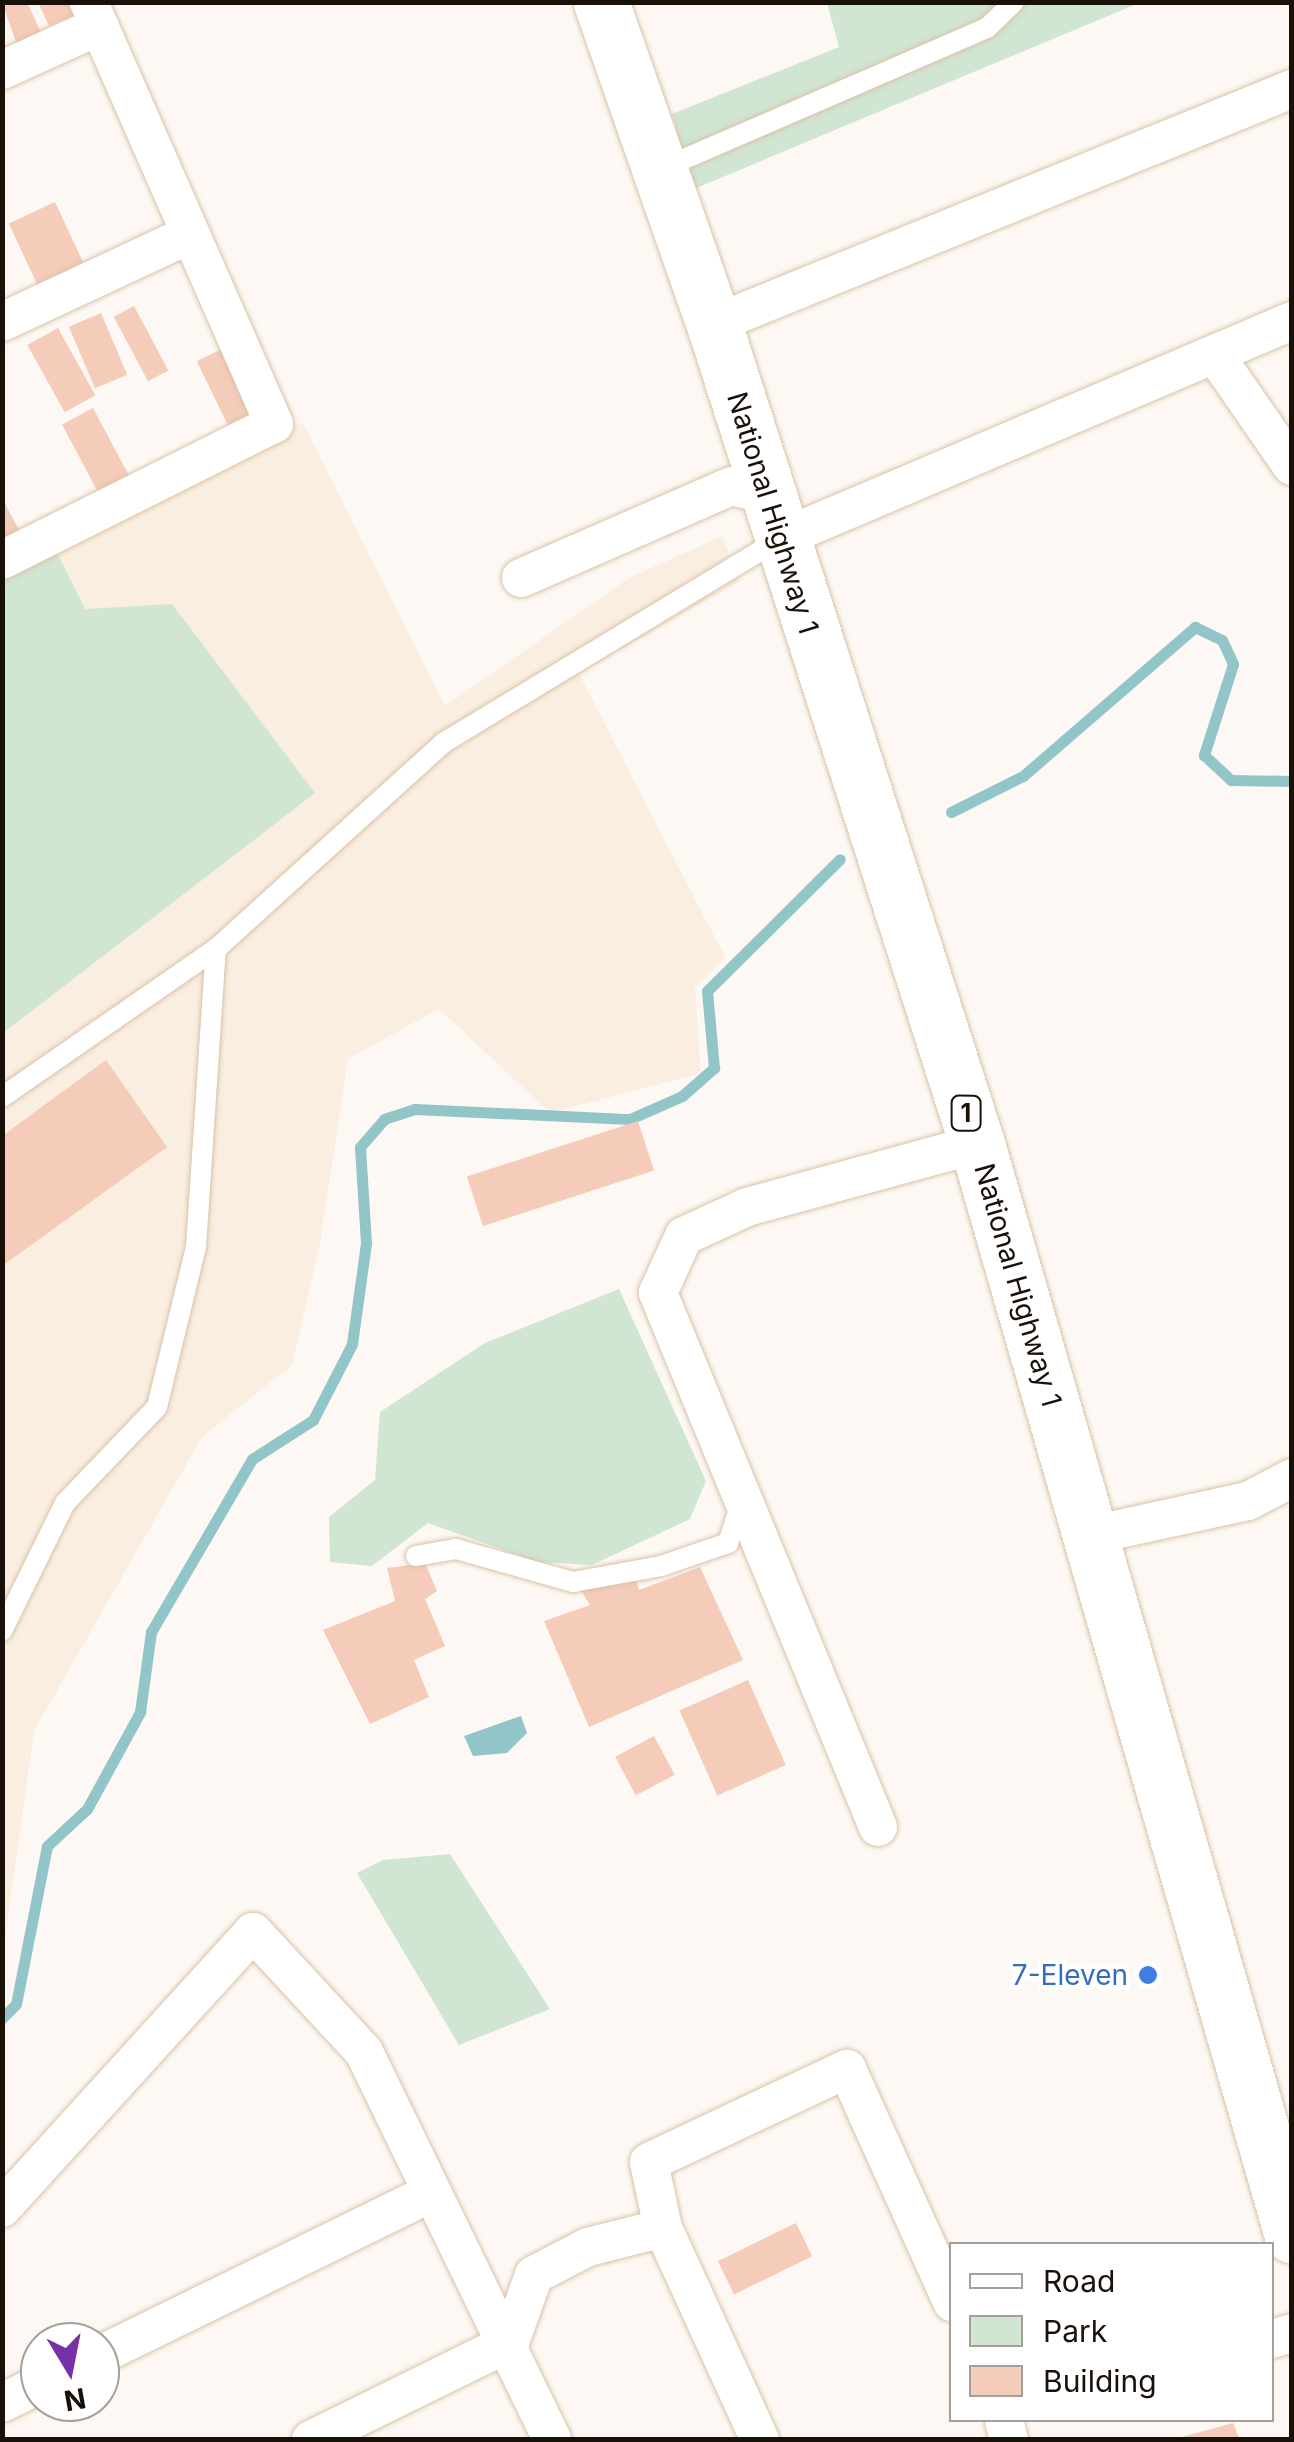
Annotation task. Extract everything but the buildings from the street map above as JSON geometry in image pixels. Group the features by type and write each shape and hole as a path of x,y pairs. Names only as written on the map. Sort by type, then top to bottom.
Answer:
{"highway":[{"name":"National Highway 1","path":"601,2 714,324 977,1144 1292,2235"}],"street":[{"path":"2,70 94,14 274,424 2,560"},
{"path":"714,324 1292,89"},
{"path":"2,322 191,234"},
{"path":"522,578 732,486 775,517 1215,355 1292,321"},
{"path":"1215,355 1292,466"},
{"path":"878,1827 741,1503 658,1293 684,1236 747,1207 977,1144"},
{"path":"1092,1535 1248,1501 1292,1478"},
{"path":"2,2208 253,1932 364,2052 429,2194 510,2342 552,2440"},
{"path":"760,2440 664,2228 649,2162 847,2069 949,2295"},
{"path":"120,2345 429,2194"},
{"path":"311,2440 510,2342 534,2274 588,2247 664,2228"}],"lane":[{"path":"660,170 987,28 1014,2"},
{"path":"2,1097 216,949 443,743 775,517"},
{"path":"2,1631 65,1504 157,1407 196,1247 216,949"},
{"path":"416,1556 456,1549 573,1582 661,1566 728,1542 741,1503"}],"shaded area":[{"path":"303,423 445,706 629,578 722,536 740,581 579,674 725,957 695,988 701,1073 550,1113 439,1009 348,1059 320,1243 292,1365 202,1437 34,1731 3,1953 3,579"}],"green space":[{"path":"827,3 1139,3 694,189 672,114 839,47"},
{"path":"56,551 85,609 172,604 315,793 3,1033 3,579"},
{"path":"619,1289 706,1481 690,1519 592,1565 537,1562 428,1523 372,1566 330,1562 329,1517 375,1480 380,1412 485,1343"},
{"path":"450,1854 550,2009 459,2045 357,1873 383,1860"}],"water":[{"path":"521,1716 527,1733 507,1753 473,1756 464,1736"}],"waterway":[{"path":"951,812 1023,776 1195,627 1222,640 1233,664 1204,755 1231,780 1292,781"},
{"path":"2,2018 16,2004 47,1846 87,1809 140,1712 151,1632 252,1459 313,1420 352,1344 366,1243 360,1147 384,1119 415,1109 630,1119 682,1096 714,1068 707,991 840,859"}],"place":[{"name":"7-Eleven","path":"1148,1975"}]}
